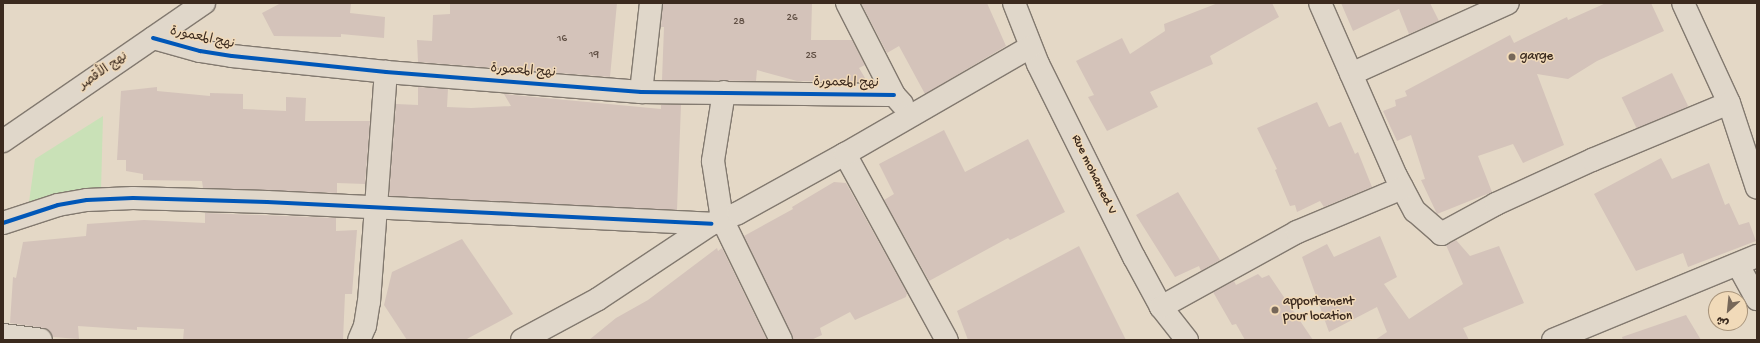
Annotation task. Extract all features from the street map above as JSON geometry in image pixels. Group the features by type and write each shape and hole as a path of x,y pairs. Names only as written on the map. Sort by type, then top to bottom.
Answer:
{"street":[{"name":"نهج الأقصر","path":"3,141 204,3"},
{"path":"641,92 651,3"},
{"path":"847,3 894,95 911,114"},
{"name":"Rue mohamed V","path":"1014,3 1030,47 1134,257 1161,307 1187,340"},
{"path":"1320,3 1402,188 1415,212 1442,234 1496,204 1585,163 1729,103"},
{"path":"1351,74 1508,3"},
{"path":"1683,3 1729,103 1757,188"},
{"name":"نهج المعمورة","path":"153,38 200,51 232,56 386,72 641,92 894,95"},
{"path":"522,340 598,299 716,222 845,154 911,114 1030,47"},
{"path":"359,340 365,326 369,302 386,72"},
{"path":"724,92 713,161 716,222 781,340"},
{"path":"845,154 947,340"},
{"path":"1161,307 1297,232 1402,188"},
{"path":"3,223 58,205 87,200 267,202 377,209 716,222"},
{"path":"1553,340 1747,260 1757,299"},
{"path":"3,335 41,340"}],"green space":[{"path":"103,116 101,191 29,202 35,159"}],"building":[{"path":"281,3 351,3 350,13 385,17 384,38 341,34 341,37 274,36 262,13"},
{"path":"450,3 617,3 610,77 418,62 417,40 432,41 433,15 450,14"},
{"path":"663,3 812,3 811,40 852,40 865,65 859,68 865,78 863,82 797,81 757,70 756,81 662,80 664,27 661,27"},
{"path":"861,3 987,3 1006,46 925,94 899,46 887,53"},
{"path":"1218,3 1272,3 1279,17 1210,56 1213,64 1150,92 1158,107 1107,131 1088,97 1094,95 1076,61 1122,38 1130,54 1165,31 1164,24"},
{"path":"1341,3 1430,3 1439,21 1409,34 1399,9 1353,31"},
{"path":"1606,3 1651,3 1664,31 1597,61 1568,79 1537,74 1564,145 1523,163 1513,144 1478,156 1492,192 1437,214 1421,180 1425,179 1411,135 1397,141 1383,111 1396,106 1395,100 1407,96 1405,91 1510,35 1514,43 1567,17 1568,20"},
{"path":"1672,73 1688,106 1638,131 1622,98"},
{"path":"157,87 157,91 210,96 210,93 243,94 243,109 286,111 286,97 306,98 305,121 370,121 365,184 337,183 337,193 203,188 202,181 143,180 143,174 126,171 126,160 117,160 121,91"},
{"path":"418,87 448,89 447,107 471,108 511,106 504,94 661,109 661,105 681,105 677,210 389,196 396,104 418,105"},
{"path":"1317,102 1329,127 1341,122 1355,154 1358,152 1372,187 1324,207 1320,201 1297,212 1295,205 1290,206 1275,170 1277,169 1257,128"},
{"path":"944,130 965,172 1028,139 1065,212 1010,240 1008,238 929,281 884,200 894,194 879,164"},
{"path":"1661,158 1672,179 1709,163 1725,205 1729,203 1739,225 1749,222 1756,241 1688,267 1683,253 1636,271 1594,194"},
{"path":"834,182 846,183 907,293 906,297 855,320 850,312 820,328 822,335 811,340 793,340 744,236 793,209 792,207"},
{"path":"1178,192 1220,260 1201,271 1199,266 1175,277 1136,215"},
{"path":"205,213 336,218 336,231 357,230 352,294 345,294 343,340 183,340 184,329 137,327 137,330 78,326 79,339 53,337 49,330 43,328 10,323 13,277 16,278 23,242 86,236 87,224 144,220 205,223"},
{"path":"1380,236 1397,277 1384,284 1409,319 1463,284 1446,245 1456,240 1470,256 1499,246 1524,303 1463,328 1469,340 1375,340 1387,332 1377,307 1329,332 1302,257 1327,244 1334,257"},
{"path":"462,239 513,314 465,340 407,340 384,305 392,272"},
{"path":"1079,246 1126,340 968,340 957,311"},
{"path":"717,248 718,251 722,248 767,340 589,340 616,318 648,300"},
{"path":"1258,274 1262,278 1269,275 1313,340 1245,340 1236,324 1232,325 1213,292 1234,281 1236,285"},
{"path":"1686,315 1701,340 1623,340 1622,337"}],"cycle path":[{"path":"153,38 200,51 232,56 386,72 641,92 894,95"},
{"path":"3,223 58,205 87,200 133,198 267,202 711,224"}],"place":[{"name":"garge","path":"1512,57"},
{"name":"apportement pour location","path":"1275,310"}]}
